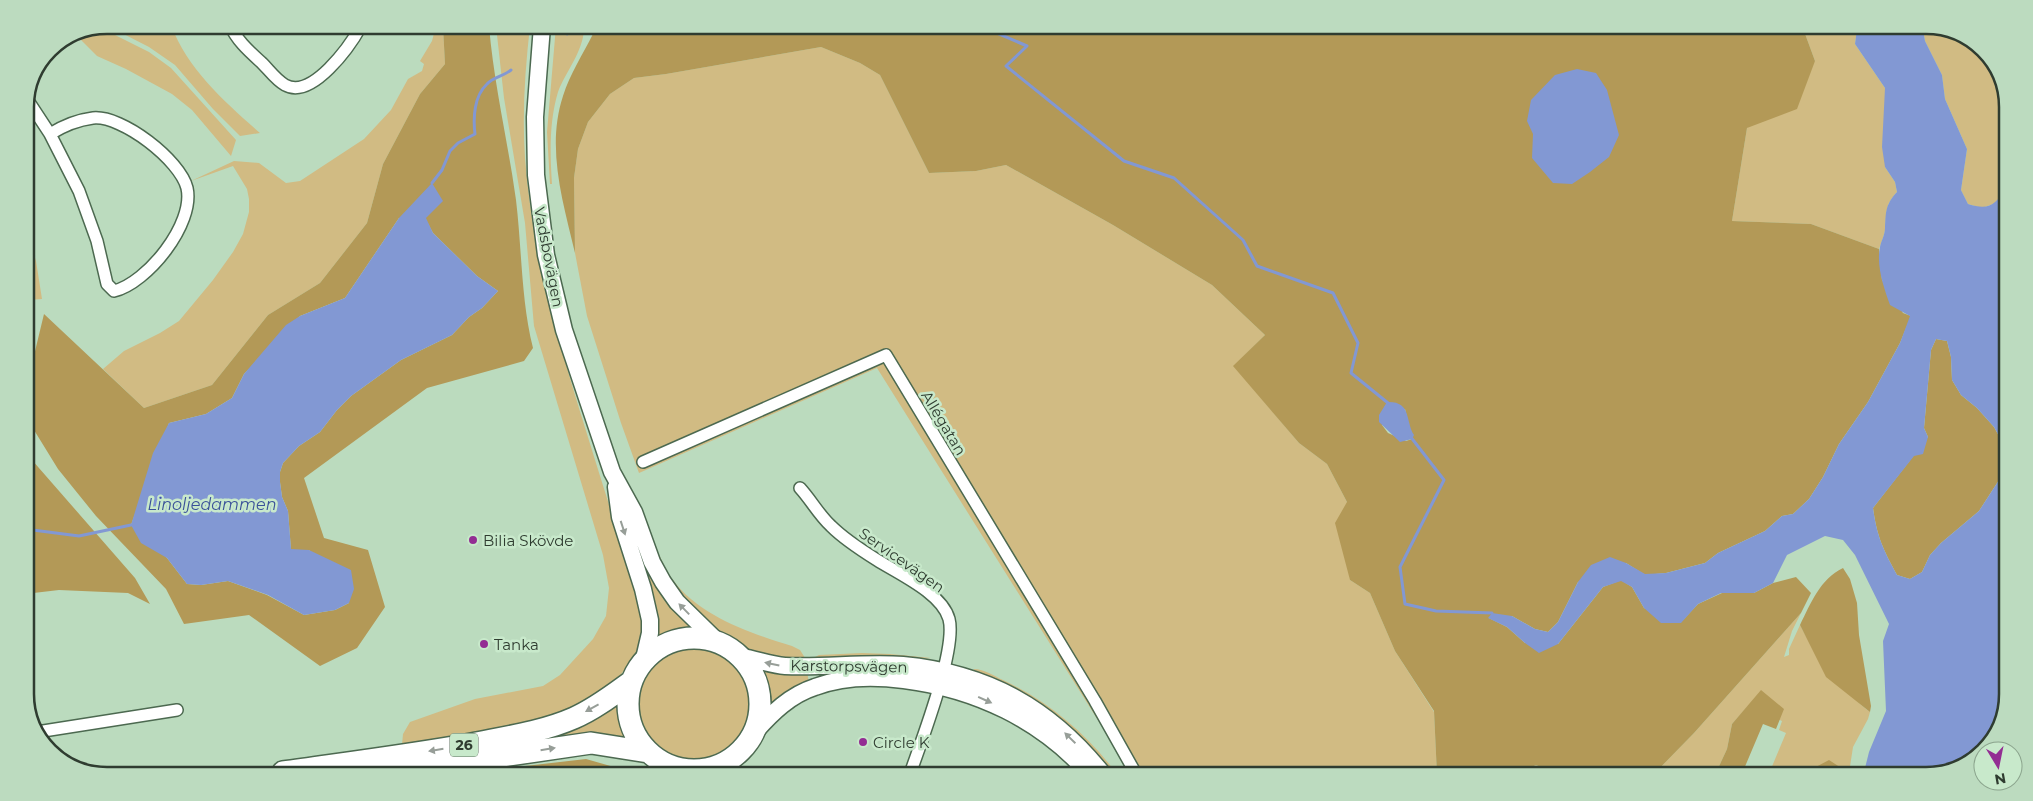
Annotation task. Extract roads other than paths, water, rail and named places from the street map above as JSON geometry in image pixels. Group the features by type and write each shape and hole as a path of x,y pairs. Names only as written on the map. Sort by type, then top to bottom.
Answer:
{"highway":[{"name":"26","path":"318,767 436,750 513,736 550,727 576,717 603,702 638,672 662,647 677,640 694,638 719,643 741,657 753,673 760,692 760,712 740,767"},
{"name":"26","path":"638,672 628,700 630,719 636,737 648,752 672,767"},
{"name":"26","path":"714,767 730,760 751,738"},
{"name":"26","path":"427,767 591,742 648,752"}],"main road":[{"name":"Vadsbovägen","path":"541,34 538,62 535,147 536,175 546,255 564,330 615,480 620,517 643,589 650,620 650,633 638,672"},
{"name":"Vadsbovägen","path":"615,480 634,512 652,562 663,582 677,602 719,643"},
{"name":"Karstorpsvägen","path":"741,657 785,666 902,665 940,678 1027,721 1065,750 1082,767"},
{"name":"Karstorpsvägen","path":"751,738 770,715 793,697 813,687 831,682 847,679 969,678 1024,702 1055,723 1097,767"}],"street":[{"path":"235,34 239,40 285,85 293,88 302,88 312,84 335,62 356,34"},
{"path":"34,110 64,160 90,218 107,284 114,291 124,288 140,278 161,256 177,232 187,205 184,181 176,169 158,150 132,131 112,120 94,118 73,122 50,134"},
{"name":"Allégatan","path":"644,462 886,355 1095,701 1132,767"},
{"name":"Servicevägen","path":"800,488 831,526 875,559 922,588 945,609 949,618 951,633 940,678 929,721 913,767"},
{"path":"44,731 177,710"}],"water":[{"path":"1856,34 1924,34 1925,41 1942,75 1945,99 1967,149 1961,190 1968,204 1976,206 1991,205 1999,198 1999,436 1994,427 1977,408 1961,395 1952,380 1951,357 1947,341 1936,339 1931,350 1924,428 1928,437 1923,454 1914,456 1873,508 1879,535 1892,566 1897,575 1910,579 1922,572 1930,555 1941,543 1979,511 1999,480 1999,703 1989,731 1982,741 1973,741 1973,750 1971,752 1958,760 1940,766 1865,767 1869,752 1886,711 1883,641 1889,624 1855,555 1843,540 1825,536 1787,555 1773,583 1754,593 1721,593 1698,604 1681,623 1661,623 1644,608 1632,587 1621,581 1603,587 1558,644 1539,653 1507,627 1488,618 1492,613 1512,616 1535,629 1548,632 1558,622 1578,582 1591,565 1610,557 1626,563 1645,574 1666,573 1705,563 1718,553 1765,531 1782,516 1793,514 1809,499 1823,477 1839,444 1868,402 1900,343 1910,316 1890,305 1880,269 1879,254 1885,231 1887,209 1897,192 1895,182 1885,167 1882,147 1885,88 1855,44"},
{"path":"1577,69 1596,73 1607,90 1619,135 1609,157 1590,172 1572,184 1553,183 1532,158 1533,134 1527,121 1531,100 1555,75"},
{"name":"Linoljedammen","path":"432,183 443,201 426,218 433,233 477,276 498,291 452,335 401,360 351,396 320,432 299,446 283,463 280,472 282,497 288,511 291,549 309,550 351,570 354,589 349,603 335,610 304,615 268,595 228,581 201,585 187,584 167,558 141,543 131,525 153,453 169,423 206,414 232,398 244,374 286,325 300,316 345,298 399,218"},
{"path":"1387,402 1395,403 1404,408 1414,435 1412,439 1400,442 1379,422 1379,415"}],"waterway":[{"path":"999,34 1027,46 1006,66 1124,161 1174,178 1243,240 1257,266 1333,293 1358,343 1351,373 1388,403"},
{"path":"432,183 442,170 450,151 458,143 475,134 475,108 483,89 492,80 511,70"},
{"path":"1410,436 1444,480 1400,567 1405,604 1436,611 1492,613"},
{"path":"34,530 79,536 131,525"}],"place":[{"name":"Bilia Skövde","path":"473,540"},
{"name":"Tanka","path":"484,644"},
{"name":"Circle K","path":"863,742"}]}
